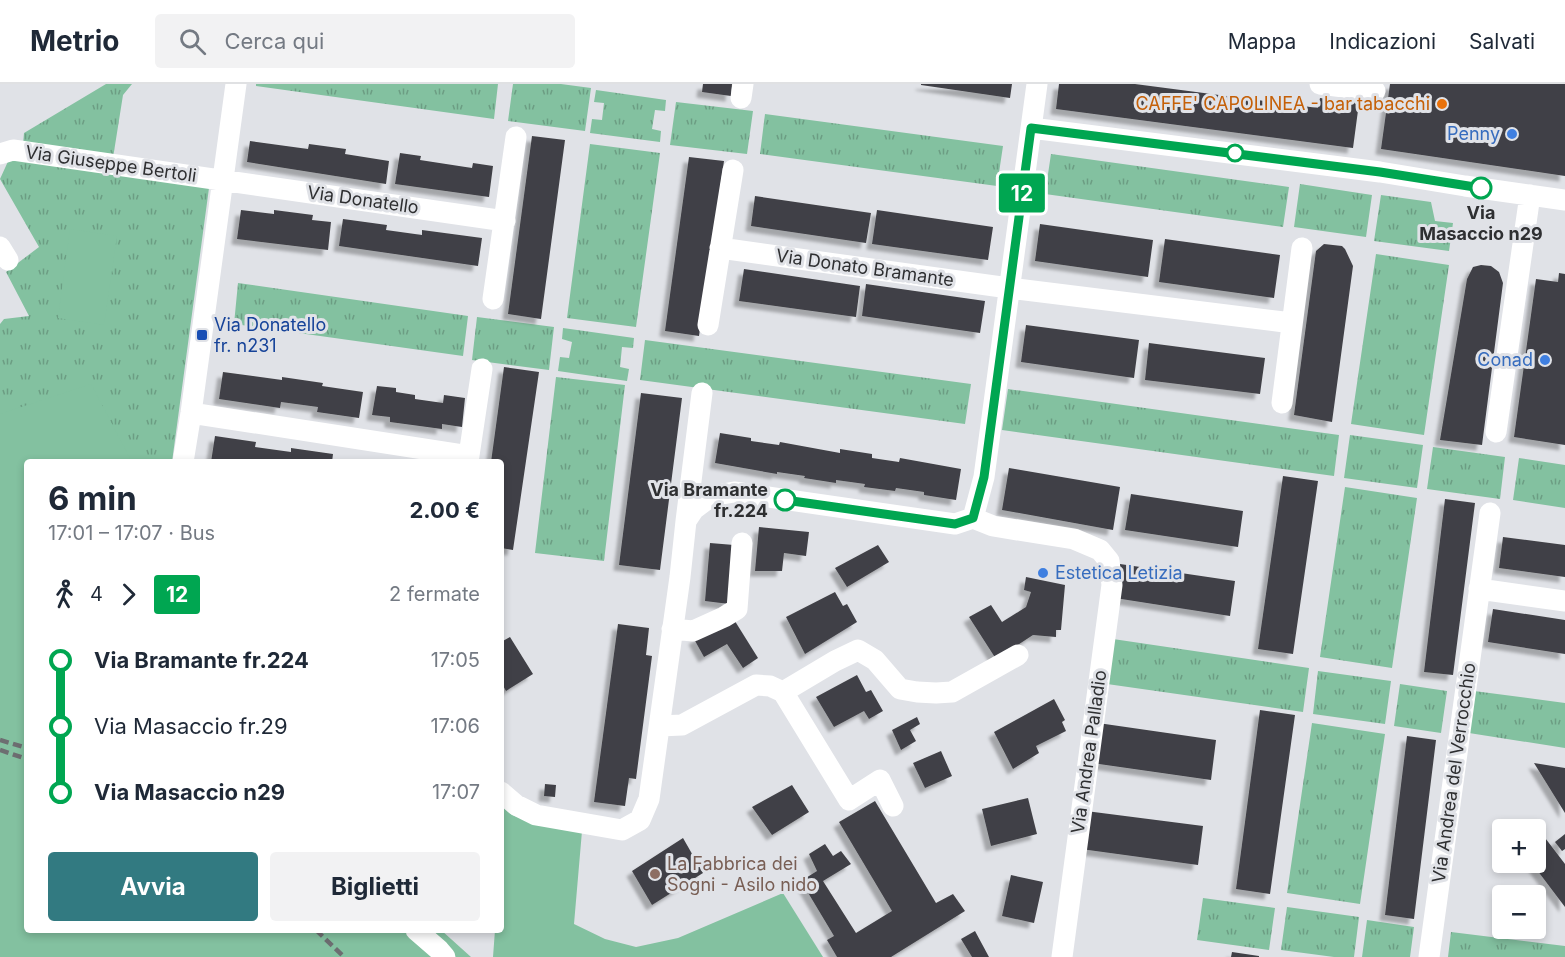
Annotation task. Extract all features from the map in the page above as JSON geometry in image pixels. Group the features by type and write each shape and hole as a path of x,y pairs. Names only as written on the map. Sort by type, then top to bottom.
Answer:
{"street":[{"path":"183,459 236,84"},
{"path":"686,521 694,509 706,500 734,492 955,524 973,518 984,477 1036,84"},
{"path":"1320,84 1375,91"},
{"path":"1031,128 1380,172 1565,200"},
{"path":"494,299 516,137"},
{"name":"Via Giuseppe Bertoli","path":"0,154 13,150 222,180"},
{"path":"708,325 733,170"},
{"name":"Via Donatello","path":"222,180 505,221"},
{"path":"1496,432 1530,195"},
{"name":"Via Donato Bramante","path":"720,248 1009,288 1292,323"},
{"path":"1282,403 1302,248"},
{"path":"191,413 469,459 482,369"},
{"path":"504,795 516,805 536,815 622,830 640,820 649,799 660,726 702,393"},
{"name":"Via Andrea del Verrocchio","path":"1429,957 1490,513"},
{"name":"Via Andrea Palladio","path":"973,518 993,526 1074,539 1100,550 1109,561 1112,585 1062,957"},
{"path":"672,630 693,631 737,609 742,543"},
{"path":"1479,589 1565,600"},
{"path":"783,692 858,650 875,660 900,688 936,693 952,692 1018,654"},
{"path":"660,726 682,725 756,685 770,686 783,692 849,800 880,780 893,806"},
{"path":"419,933 445,957"}],"green space":[{"path":"106,84 132,84 123,95 113,158 23,145 24,133"},
{"path":"256,84 498,84 494,119 256,86"},
{"path":"513,84 561,84 591,88 585,131 508,121"},
{"path":"596,90 666,100 665,111 655,110 652,129 661,131 660,142 590,133 592,119 602,120 604,103 594,102"},
{"path":"676,102 753,111 747,154 670,145"},
{"path":"765,114 1003,146 997,186 760,154"},
{"path":"590,144 660,153 636,327 567,318"},
{"path":"1051,154 1289,187 1283,227 1045,194"},
{"path":"10,157 209,188 172,459 24,459 24,933 0,957 0,324 4,319 29,316 6,272 39,247 0,179"},
{"path":"1300,184 1372,195 1366,237 1294,227"},
{"path":"1381,195 1431,202 1435,221 1453,223 1449,251 1374,241"},
{"path":"70,229 117,236 104,325 58,318"},
{"path":"1376,254 1449,265 1424,435 1351,424"},
{"path":"238,283 468,316 463,356 234,324"},
{"path":"477,317 554,327 549,370 472,360"},
{"path":"563,328 634,338 633,348 622,347 620,367 629,369 627,381 558,371 560,357 569,358 572,342 562,339"},
{"path":"645,340 971,384 965,424 640,380"},
{"path":"556,377 625,385 604,561 535,553"},
{"path":"91,384 130,459 24,459 24,933 444,933 471,957 0,957 0,414"},
{"path":"1008,389 1339,435 1334,476 1002,430"},
{"path":"1350,435 1423,445 1417,488 1344,478"},
{"path":"1433,447 1505,457 1500,499 1427,489"},
{"path":"1519,458 1565,465 1565,508 1513,500"},
{"path":"1345,487 1417,498 1392,668 1320,657"},
{"path":"1113,639 1309,668 1303,712 1107,684"},
{"path":"1318,671 1391,681 1385,724 1313,714"},
{"path":"1400,684 1447,691 1441,733 1394,726"},
{"path":"1474,691 1565,703 1565,748 1469,733"},
{"path":"1312,723 1385,734 1360,904 1287,893"},
{"path":"504,808 512,815 534,823 582,831 574,924 605,939 636,947 678,938 783,893 823,957 493,957 495,933 504,933"},
{"path":"1203,898 1275,908 1269,950 1197,940"},
{"path":"1287,907 1359,917 1354,957 1334,957 1281,950"},
{"path":"1367,920 1414,927 1410,957 1362,957"},
{"path":"1451,932 1492,937 1492,939 1565,946 1565,957 1448,957"}],"building":[{"path":"703,84 732,84 731,96 702,92"},
{"path":"921,84 1012,84 1010,98"},
{"path":"1059,84 1135,84 1318,108 1320,98 1359,103 1353,148 1056,109"},
{"path":"1390,84 1565,84 1565,176 1381,149"},
{"path":"532,136 565,140 541,319 508,314"},
{"path":"250,141 308,149 309,144 346,149 345,154 389,161 386,184 247,162"},
{"path":"400,153 421,156 420,160 472,168 473,163 493,166 489,197 395,184"},
{"path":"689,157 724,161 699,336 665,331"},
{"path":"755,196 871,213 866,243 751,226"},
{"path":"241,210 274,214 274,210 313,215 312,220 331,222 328,250 237,239"},
{"path":"877,210 993,227 988,260 872,244"},
{"path":"343,219 387,225 386,230 422,235 422,230 482,238 478,266 339,246"},
{"path":"1040,224 1153,240 1148,277 1035,261"},
{"path":"1165,239 1280,255 1274,298 1159,282"},
{"path":"1324,244 1342,246 1353,266 1332,422 1294,415 1316,251"},
{"path":"1491,266 1499,272 1503,283 1482,445 1440,440 1467,279 1473,267"},
{"path":"744,269 860,286 856,317 739,301"},
{"name":"Conad","path":"1559,273 1565,274 1565,445 1514,437 1536,279 1558,282"},
{"path":"866,284 985,301 980,333 862,316"},
{"path":"1026,325 1139,340 1134,378 1021,362"},
{"path":"1149,343 1265,358 1260,394 1145,380"},
{"path":"504,367 539,372 513,550 504,548 504,459 491,459"},
{"path":"223,372 282,380 282,377 363,392 359,418 317,412 318,407 281,402 280,408 219,399"},
{"path":"377,386 396,388 396,392 415,395 415,399 443,403 444,395 465,398 462,427 442,424 442,429 390,422 390,417 372,415"},
{"path":"641,393 682,398 660,570 619,565"},
{"path":"720,433 751,438 751,441 779,445 780,442 840,453 840,449 872,454 872,458 899,462 900,458 961,469 956,500 924,495 924,492 864,487 865,484 836,480 836,483 804,478 805,476 777,472 777,474 715,463"},
{"path":"215,436 256,442 255,447 291,452 291,448 333,454 332,459 211,459"},
{"path":"1009,468 1120,487 1113,530 1002,510"},
{"path":"1283,476 1318,481 1293,654 1258,649"},
{"path":"1131,494 1243,511 1238,547 1125,530"},
{"path":"1445,499 1475,503 1453,675 1424,672"},
{"path":"759,527 809,532 806,556 784,553 782,571 755,571"},
{"path":"1503,537 1565,545 1565,577 1499,568"},
{"path":"710,543 734,545 729,604 705,601"},
{"path":"878,545 889,562 847,587 835,568"},
{"path":"1120,564 1235,581 1230,616 1115,598"},
{"path":"1026,577 1065,585 1061,630 1056,630 1056,637 1033,635 996,659 969,617 991,605 1002,622 1026,607 1031,592 1024,590"},
{"path":"835,592 843,606 847,604 857,622 805,654 786,617"},
{"path":"1493,609 1565,620 1565,654 1488,642"},
{"path":"733,618 758,658 743,668 727,644 704,657 694,639"},
{"path":"618,624 649,628 646,655 652,656 636,779 629,778 625,806 594,802"},
{"path":"510,637 533,674 506,691 504,687 504,640"},
{"path":"857,675 866,692 871,690 883,711 869,719 864,711 834,727 816,697"},
{"path":"1054,699 1065,720 1062,722 1066,731 1036,746 1039,753 1013,769 994,732"},
{"path":"1260,710 1295,715 1270,894 1236,889"},
{"path":"917,717 920,724 910,730 916,741 901,750 892,730"},
{"path":"1098,723 1216,740 1211,780 1092,763"},
{"path":"1407,736 1436,740 1414,919 1385,915"},
{"path":"941,751 952,776 925,788 913,763"},
{"path":"1534,763 1565,768 1565,813"},
{"path":"545,784 556,785 555,797 544,796"},
{"path":"792,785 809,812 772,835 752,807"},
{"path":"1028,798 1037,834 991,846 982,809"},
{"path":"875,801 936,903 953,894 965,911 891,957 837,957 827,940 834,936 801,881 817,871 809,854 825,844 833,856 841,851 851,864 823,881 856,933 892,911 839,822"},
{"path":"1086,811 1203,826 1198,865 1081,849"},
{"path":"1565,834 1565,849 1562,851 1555,842"},
{"path":"683,838 703,873 652,905 632,871"},
{"path":"1546,839 1565,864 1565,907 1539,873 1546,873"},
{"path":"1011,875 1043,882 1034,923 1002,916"},
{"path":"975,931 989,957 972,957 961,939"},
{"path":"1232,952 1259,956 1259,957 1231,957"}],"railway":[{"path":"0,740 24,747"},
{"path":"0,750 24,758"},
{"path":"319,933 344,957"}],"bus line":[{"name":"12","path":"785,500 955,524 973,518 984,477 1031,128 1380,172 1481,188"}],"place":[{"name":"CAFFE' CAPOLINEA - bar tabacchi","path":"1442,104"},
{"name":"Penny","path":"1512,134"},
{"name":"Via Masaccio n29","path":"1481,188"},
{"name":"Via Donatello fr. n231","path":"202,335"},
{"name":"Conad","path":"1545,360"},
{"name":"Via Bramante fr.224","path":"785,500"},
{"name":"Estetica Letizia","path":"1043,573"},
{"name":"La Fabbrica dei Sogni - Asilo nido","path":"655,874"}]}
